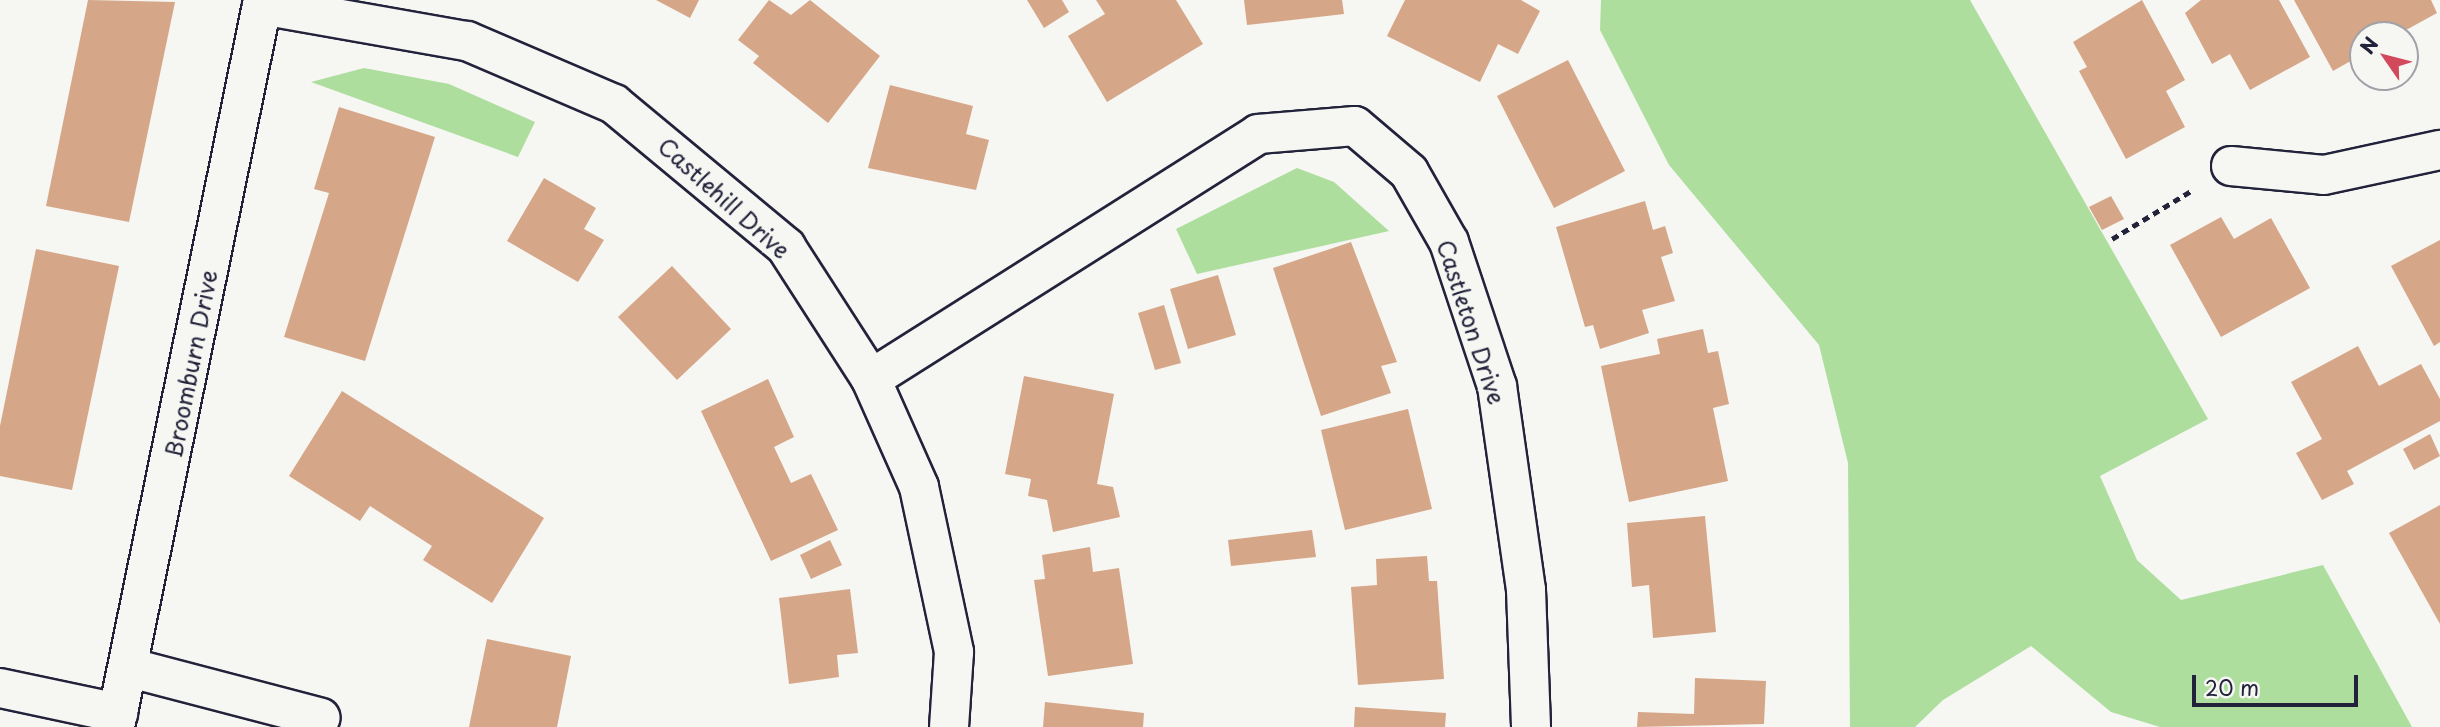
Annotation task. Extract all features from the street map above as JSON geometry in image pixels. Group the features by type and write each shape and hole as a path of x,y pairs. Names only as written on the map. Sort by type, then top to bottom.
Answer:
{"street":[{"name":"Castlehill Drive","path":"263,2 467,41 614,104 786,247 871,379 919,487 954,652 949,727"},
{"name":"Broomburn Drive","path":"116,720 131,668 263,2"},
{"name":"Castleton Drive","path":"871,379 1258,134 1355,127 1409,172 1449,243 1497,386 1526,590 1531,727"},
{"path":"2231,166 2324,175 2440,150"},
{"path":"131,668 321,718"},
{"path":"0,688 116,720"}],"path":[{"path":"2112,239 2231,166"}],"green space":[{"path":"1601,0 1970,0 2208,419 2100,476 2137,560 2181,600 2323,565 2412,727 2160,727 2111,712 2031,646 1943,700 1915,727 1850,727 1848,463 1819,345 1669,165 1600,30"},
{"path":"364,68 449,84 535,122 518,157 311,82"},
{"path":"1297,168 1334,182 1389,231 1197,274 1176,229"}],"building":[{"path":"88,0 175,2 129,222 46,206"},
{"path":"656,0 699,0 690,18"},
{"path":"769,0 791,15 810,0 880,56 828,123 753,63 759,56 738,40"},
{"path":"1027,0 1062,0 1069,12 1044,28"},
{"path":"1096,0 1176,0 1203,44 1107,102 1068,36 1105,14"},
{"path":"1244,0 1342,0 1344,14 1247,25"},
{"path":"1405,0 1521,0 1540,11 1518,54 1498,44 1480,82 1387,36"},
{"path":"2142,0 2185,80 2166,91 2185,127 2126,159 2079,71 2087,67 2073,42"},
{"path":"2201,0 2279,0 2310,57 2250,90 2230,54 2212,64 2185,13"},
{"path":"2294,0 2431,0 2437,13 2419,23 2349,21 2349,62 2333,71"},
{"path":"1568,60 1625,171 1554,208 1497,96"},
{"path":"890,85 973,106 966,134 989,140 976,190 868,168"},
{"path":"339,107 435,137 365,361 284,337 329,193 314,189"},
{"path":"544,178 596,208 584,229 604,240 578,282 507,241"},
{"path":"2111,196 2124,219 2102,230 2089,207"},
{"path":"1645,201 1653,230 1665,226 1673,253 1661,257 1675,301 1642,310 1649,333 1600,349 1593,325 1585,327 1556,227"},
{"path":"2221,217 2234,239 2271,218 2310,288 2221,337 2170,245"},
{"path":"2440,240 2440,342 2434,346 2391,266"},
{"path":"1351,242 1397,362 1381,366 1391,393 1321,416 1273,268"},
{"path":"36,249 119,266 72,490 0,476 0,426"},
{"path":"672,266 731,329 677,380 618,317"},
{"path":"1218,275 1236,335 1188,349 1170,289"},
{"path":"1164,305 1181,363 1155,370 1138,313"},
{"path":"1703,329 1708,353 1718,351 1729,404 1713,408 1728,481 1629,502 1601,366 1660,354 1657,339"},
{"path":"2358,346 2379,386 2421,364 2440,399 2440,421 2347,471 2354,484 2322,500 2296,453 2322,439 2291,382"},
{"path":"1024,376 1114,394 1097,484 1113,487 1120,517 1053,532 1047,500 1028,496 1031,479 1005,474"},
{"path":"768,379 794,437 774,447 791,483 811,474 838,530 771,561 701,411"},
{"path":"342,391 544,518 492,603 423,560 432,546 370,506 360,521 289,476"},
{"path":"1408,409 1432,509 1345,530 1321,430"},
{"path":"2430,434 2440,456 2414,470 2403,449"},
{"path":"2440,505 2440,624 2389,533"},
{"path":"1705,516 1716,632 1653,638 1649,585 1632,587 1627,523"},
{"path":"1312,530 1316,557 1231,566 1228,540"},
{"path":"830,540 842,565 811,579 800,555"},
{"path":"1090,547 1093,572 1119,568 1133,664 1048,676 1034,580 1045,579 1042,555"},
{"path":"1427,556 1429,581 1437,581 1444,679 1358,685 1351,587 1377,585 1376,559"},
{"path":"850,589 858,653 837,655 839,677 789,684 779,598"},
{"path":"487,639 571,656 557,727 469,727"},
{"path":"1695,678 1766,681 1764,724 1637,727 1638,712 1694,714"},
{"path":"1045,702 1144,713 1143,727 1043,727"},
{"path":"1355,707 1446,713 1445,727 1354,727"}]}
